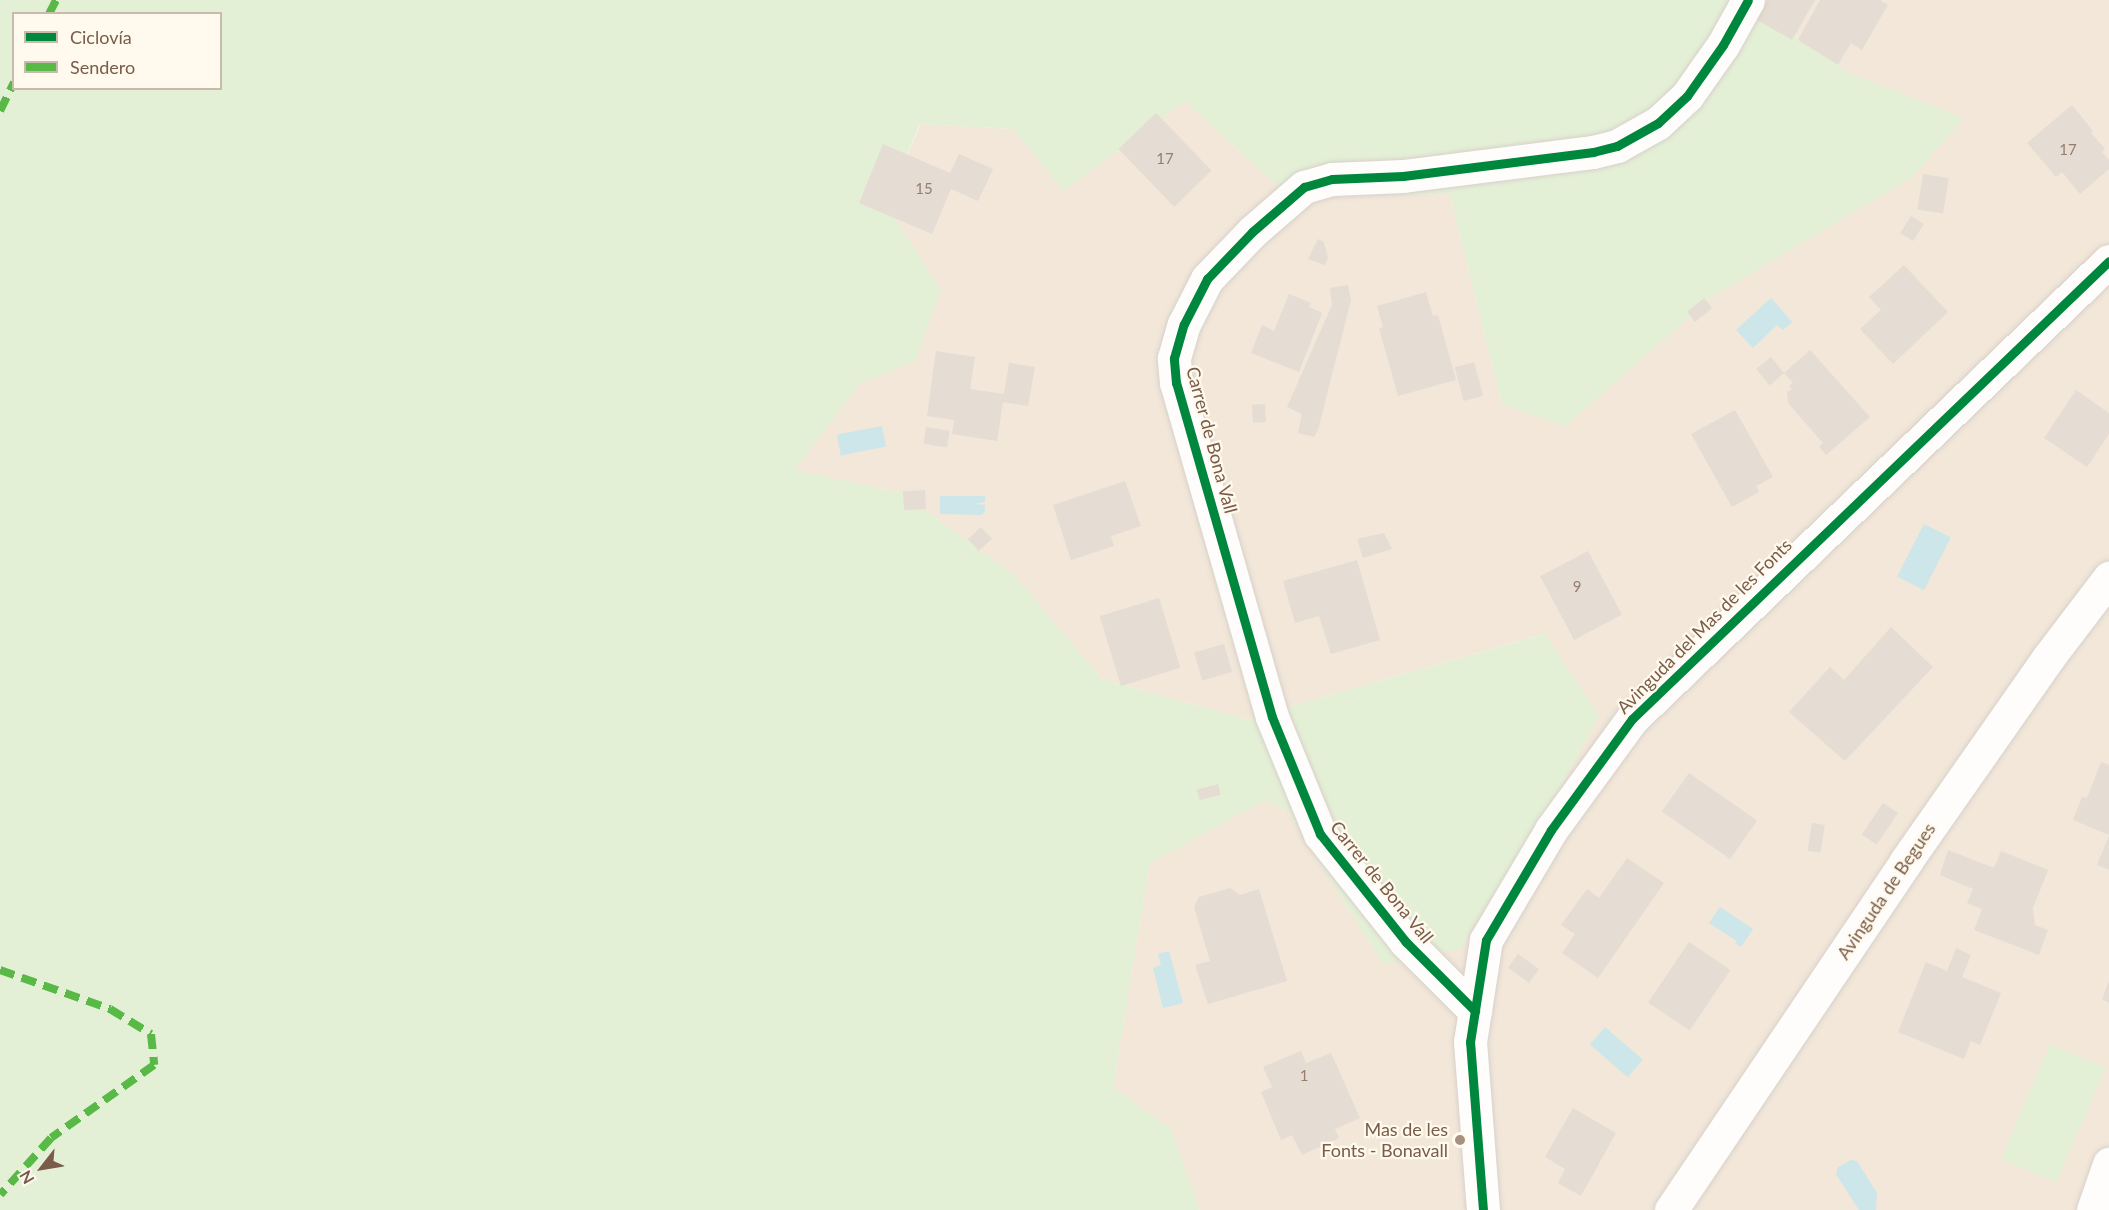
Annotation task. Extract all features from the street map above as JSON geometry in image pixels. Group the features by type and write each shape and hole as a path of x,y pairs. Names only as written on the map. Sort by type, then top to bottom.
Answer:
{"street":[{"name":"Carrer de Bona Vall","path":"1475,1011 1406,942 1320,834 1272,717 1176,383 1174,357 1184,324 1207,279 1252,231 1304,187 1332,179 1403,176 1593,152 1617,146 1658,123 1687,96 1723,45 1748,0"},
{"name":"Avinguda del Mas de les Fonts","path":"1483,1210 1470,1042 1486,940 1551,830 1632,719 2109,261"},
{"name":"Avinguda de Begues","path":"1671,1210 1906,861 2048,658 2109,578"},
{"path":"2093,1210 2109,1164"}],"shaded area":[{"path":"1744,0 2109,0 2109,1210 1200,1210 1171,1130 1113,1087 1150,863 1265,800 1286,809 1383,964 1544,634 1246,719 1102,679 1015,576 902,493 794,470 860,383 915,361 885,203 921,124 1013,129 1064,191 1185,101 1280,188 1355,195 1450,194 1502,404 1565,426 1713,296 1912,177 1963,119 1847,72"}],"green space":[{"path":"0,0 1744,0 1847,72 1964,118 1912,177 1713,296 1565,426 1502,404 1450,194 1355,195 1280,188 1185,101 1064,191 1013,129 920,124 885,203 941,290 915,361 860,383 795,470 902,493 1015,576 1102,679 1246,719 1545,634 1599,716 1562,785 1460,949 1383,964 1286,810 1265,800 1150,863 1113,1087 1171,1129 1200,1210 0,1210"},
{"path":"2050,1044 2105,1067 2056,1183 2001,1159"}],"water":[{"path":"1771,298 1792,322 1783,330 1777,325 1753,348 1736,330"},
{"path":"882,426 886,447 841,455 837,435"},
{"path":"940,496 985,496 985,502 974,504 985,505 985,512 981,515 940,514"},
{"path":"1924,524 1951,538 1924,590 1897,577"},
{"path":"1720,907 1753,929 1741,947 1735,943 1737,941 1709,923"},
{"path":"1169,951 1183,1003 1163,1008 1153,968 1161,965 1158,954"},
{"path":"1605,1027 1643,1060 1628,1077 1590,1044"},
{"path":"1851,1160 1857,1161 1877,1193 1876,1210 1859,1210 1836,1174 1838,1167"}],"building":[{"path":"1768,0 1815,0 1792,40 1757,20"},
{"path":"1820,0 1880,0 1888,5 1862,50 1851,43 1838,65 1798,40"},
{"path":"2072,105 2093,131 2091,133 2105,149 2102,152 2109,160 2109,169 2080,194 2062,172 2056,177 2027,143"},
{"path":"1156,113 1212,171 1174,207 1119,149"},
{"path":"883,144 950,173 959,154 993,169 978,201 951,189 932,234 859,203"},
{"path":"1923,174 1949,178 1943,214 1917,210"},
{"path":"1911,216 1924,224 1913,241 1900,233"},
{"path":"1318,239 1324,242 1328,258 1325,265 1308,259"},
{"path":"1904,265 1948,312 1893,364 1860,329 1881,310 1869,297"},
{"path":"1348,285 1351,300 1318,430 1314,437 1298,433 1302,414 1287,407 1332,305 1330,288"},
{"path":"1426,292 1433,316 1438,315 1456,380 1398,396 1379,328 1383,327 1377,306"},
{"path":"1289,294 1311,303 1309,307 1322,313 1299,372 1251,353 1262,325 1274,331"},
{"path":"1704,298 1712,308 1695,322 1687,312"},
{"path":"1810,350 1870,417 1826,455 1819,447 1823,443 1788,403 1787,392 1792,389 1789,386 1793,383 1784,373"},
{"path":"936,351 975,357 970,389 1004,394 1009,363 1035,367 1028,406 1003,402 997,441 952,434 954,420 927,416"},
{"path":"1771,357 1784,373 1769,385 1756,369"},
{"path":"1474,362 1483,396 1464,401 1455,367"},
{"path":"2076,390 2109,413 2109,434 2087,467 2044,438"},
{"path":"1265,404 1266,422 1253,423 1252,405"},
{"path":"1735,410 1773,477 1756,486 1759,492 1732,507 1691,434"},
{"path":"926,427 950,431 947,448 923,444"},
{"path":"1125,481 1141,526 1111,536 1114,546 1071,560 1053,505"},
{"path":"925,490 926,509 904,510 903,491"},
{"path":"981,527 992,539 979,551 968,539"},
{"path":"1384,533 1392,549 1363,558 1357,539"},
{"path":"1588,551 1622,615 1574,640 1540,576"},
{"path":"1357,560 1380,640 1331,654 1319,616 1295,623 1283,581"},
{"path":"1159,598 1180,668 1121,686 1100,616"},
{"path":"1891,627 1933,667 1845,761 1789,712 1830,667 1844,680"},
{"path":"1224,644 1232,672 1202,680 1194,653"},
{"path":"2101,762 2109,765 2109,835 2073,820 2082,797 2087,798"},
{"path":"1689,773 1757,821 1730,859 1662,812"},
{"path":"1218,784 1221,795 1200,800 1197,790"},
{"path":"1883,803 1898,813 1877,845 1862,835"},
{"path":"1812,823 1825,825 1820,853 1808,851"},
{"path":"2109,836 2109,870 2097,865"},
{"path":"1948,850 1994,868 2001,851 2048,870 2033,908 2035,925 2048,930 2039,955 1974,930 1982,909 1967,903 1973,889 1940,875"},
{"path":"1627,858 1664,883 1598,978 1562,953 1575,934 1561,925 1587,889 1599,898"},
{"path":"1230,888 1240,895 1259,889 1287,981 1208,1004 1195,965 1210,961 1194,907 1199,897"},
{"path":"1689,942 1730,970 1690,1030 1648,1003"},
{"path":"1956,948 1971,955 1962,977 2001,993 1980,1045 1971,1041 1964,1059 1898,1032 1926,962 1947,971"},
{"path":"1518,954 1539,969 1529,983 1508,968"},
{"path":"2109,981 2109,1003 2102,999"},
{"path":"1301,1051 1306,1063 1331,1053 1360,1118 1335,1129 1339,1138 1302,1155 1292,1135 1281,1140 1261,1092 1272,1087 1263,1067"},
{"path":"1573,1108 1616,1133 1581,1196 1558,1183 1565,1169 1545,1157"}],"marked path":[{"path":"50,12 56,0"},
{"path":"0,111 12,86"},
{"path":"0,970 110,1009 151,1034 154,1065 51,1138 0,1195"}],"cycle path":[{"path":"1475,1011 1406,942 1320,834 1272,717 1176,383 1174,358 1184,324 1207,279 1252,232 1304,187 1332,179 1403,176 1593,152 1617,146 1658,123 1687,96 1723,45 1748,0"},
{"path":"1483,1210 1470,1042 1486,940 1551,830 1632,719 2109,261"}],"place":[{"name":"Mas de les Fonts - Bonavall","path":"1460,1140"}]}
